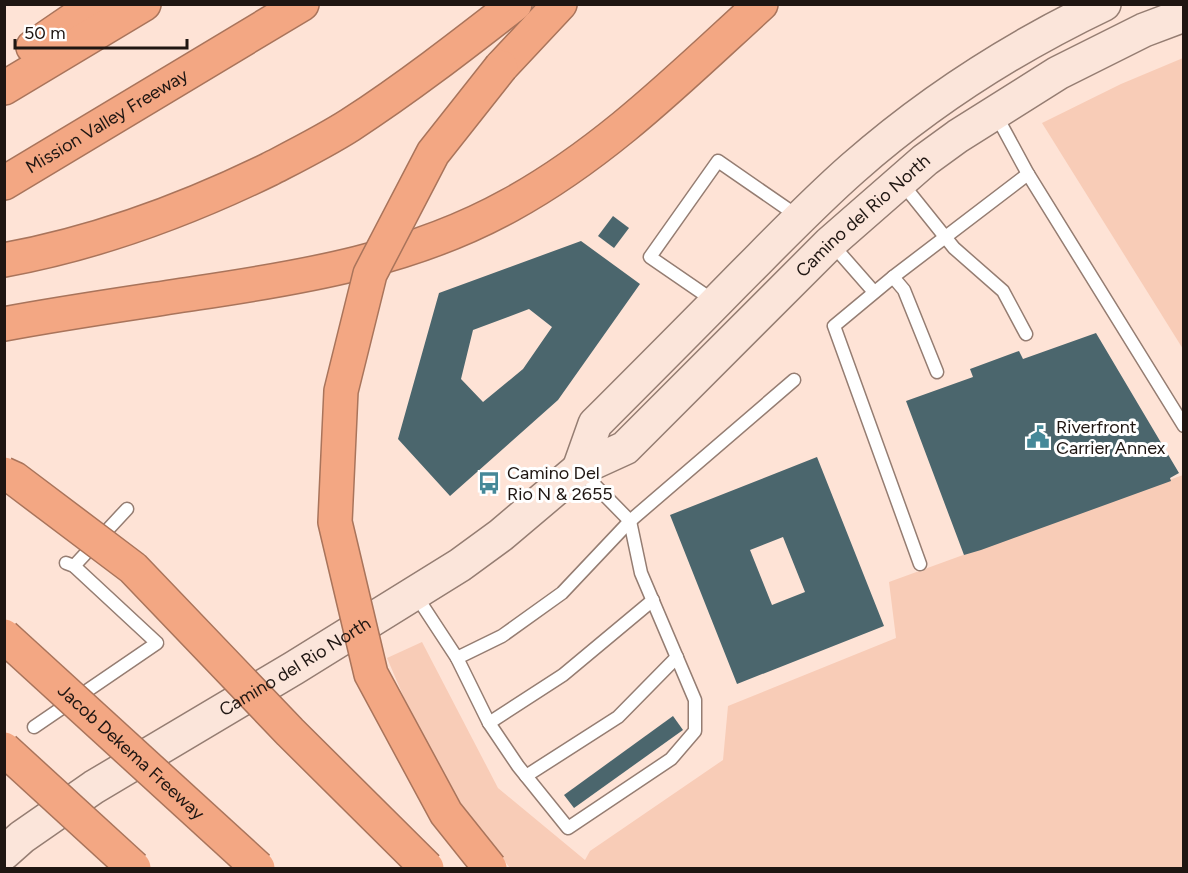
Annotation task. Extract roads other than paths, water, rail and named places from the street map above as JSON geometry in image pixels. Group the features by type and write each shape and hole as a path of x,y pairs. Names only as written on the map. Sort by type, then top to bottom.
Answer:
{"highway":[{"path":"4,65 96,4"},
{"path":"4,88 144,4"},
{"name":"Mission Valley Freeway","path":"4,183 302,4"},
{"path":"4,260 70,245 129,227 188,206 244,182 348,126 515,4"},
{"path":"490,868 446,813 371,674 335,522 341,391 370,274 433,153 501,68 560,4"},
{"path":"4,324 354,266 434,240 508,206 583,160 651,105 761,4"},
{"path":"4,474 15,479 132,568 427,868"},
{"name":"Jacob Dekema Freeway","path":"4,636 258,868"},
{"path":"4,749 134,868"}],"main road":[{"path":"579,469 595,424 800,217 852,168 889,138 972,79 1038,38 1104,4"},
{"name":"Camino del Rio North","path":"4,853 22,837 94,787 415,594 501,535 579,469 625,448 830,243 901,181 958,136 994,111 1058,73 1144,30 1184,15"},
{"path":"972,79 994,111"}],"lane":[{"path":"994,111 1028,174 1184,426"},
{"path":"716,303 650,257 718,161 800,217"},
{"path":"920,564 834,326 945,236 1028,174"},
{"path":"901,181 954,248 1003,291 1026,334"},
{"path":"830,243 874,292"},
{"path":"893,277 904,290 937,372"},
{"path":"457,658 502,636 561,592 630,521 794,380"},
{"path":"415,594 457,658 489,723 526,776 568,828 671,759 695,731 695,700 641,573 630,521 579,469"},
{"path":"34,727 157,643 70,565 127,509"},
{"path":"489,723 563,675 653,600"},
{"path":"526,776 618,717 677,657"}],"place":[{"name":"Riverfront Carrier Annex","path":"1038,437"},
{"name":"Camino Del Rio N & 2655","path":"489,483"}]}
